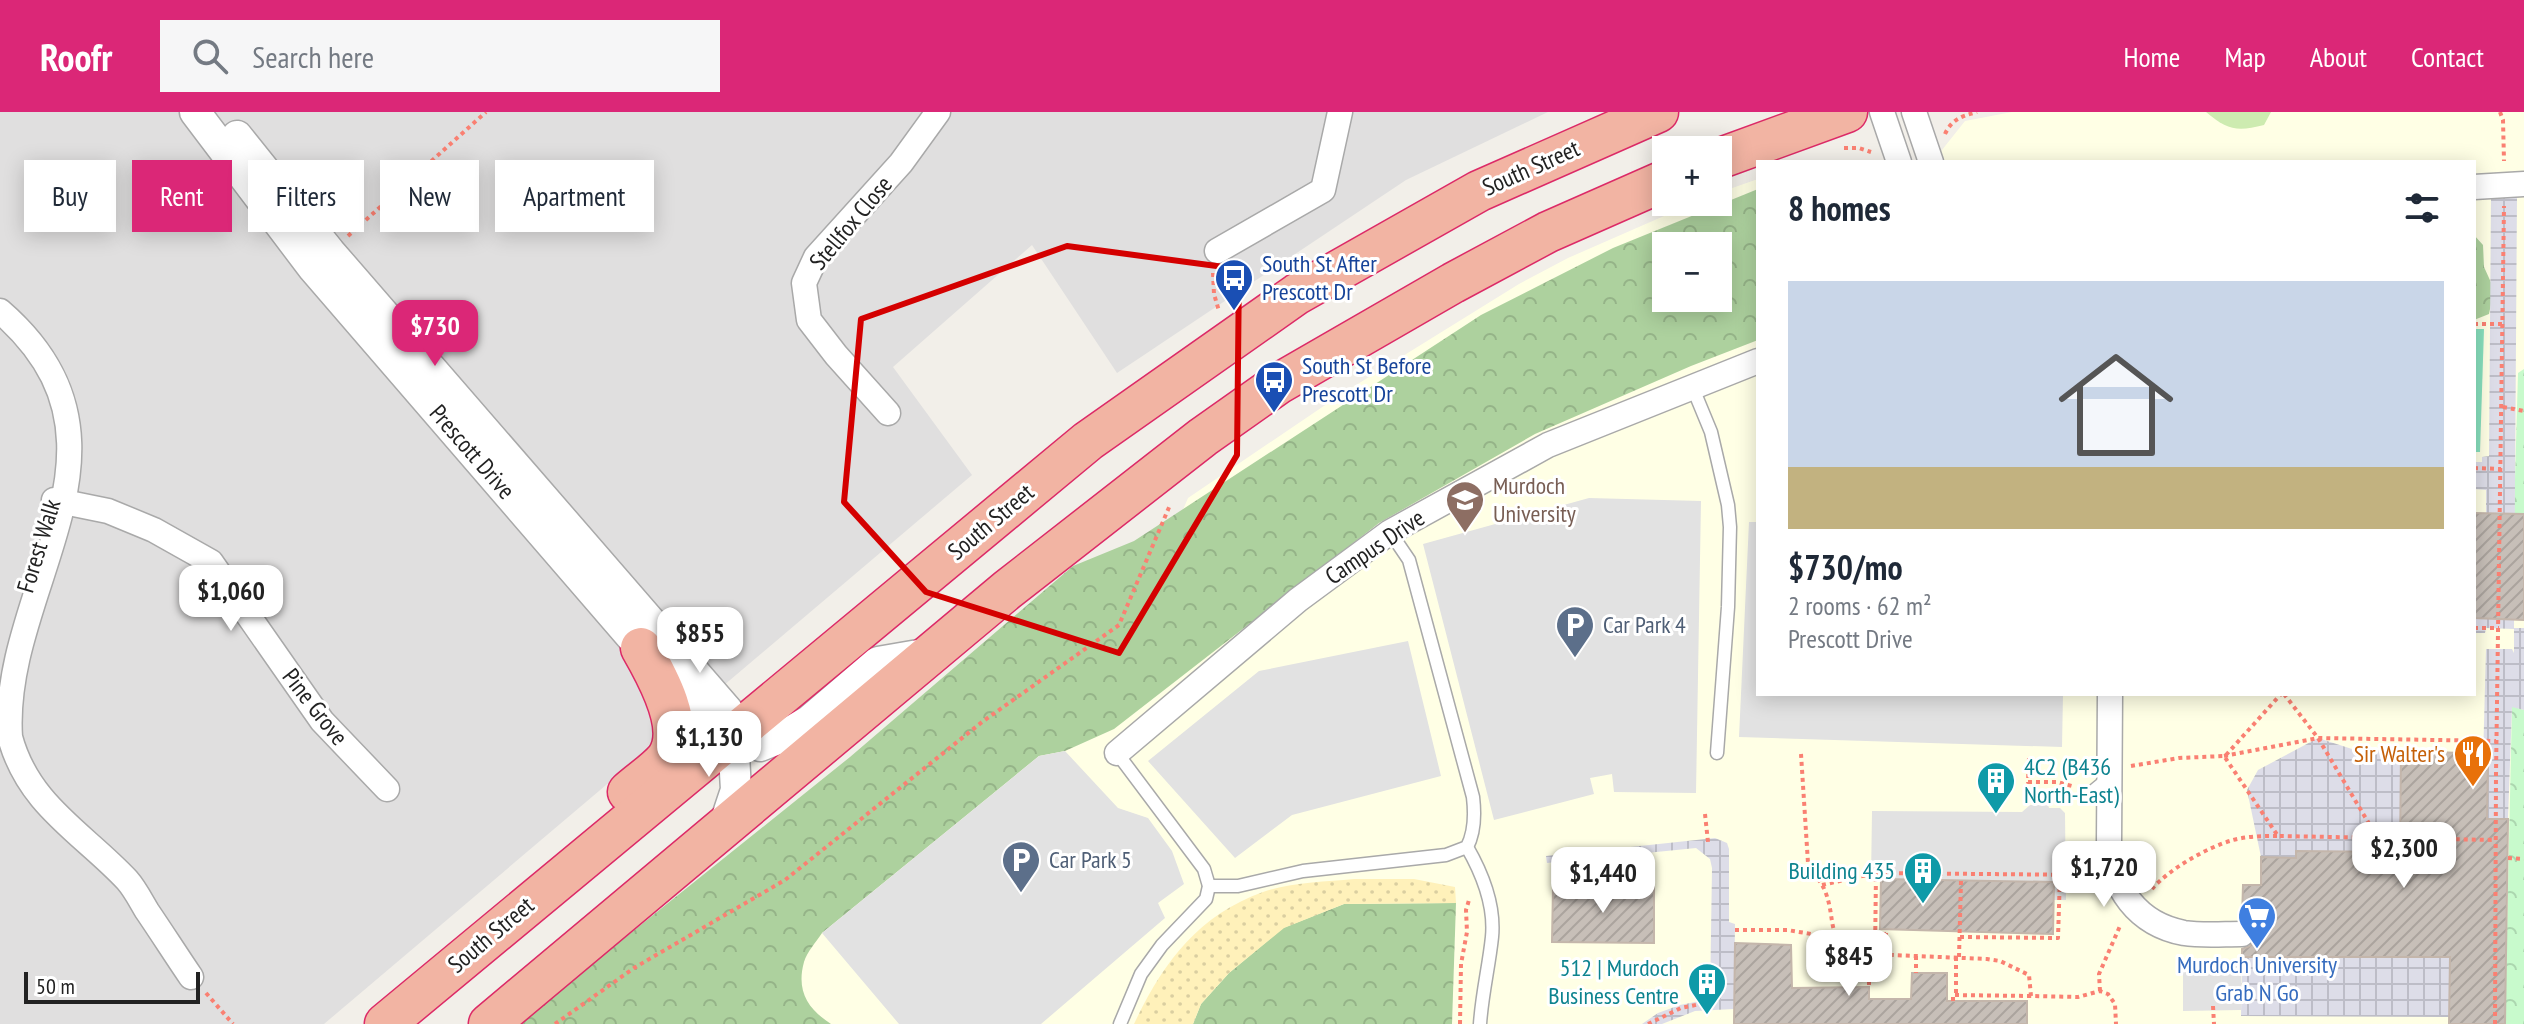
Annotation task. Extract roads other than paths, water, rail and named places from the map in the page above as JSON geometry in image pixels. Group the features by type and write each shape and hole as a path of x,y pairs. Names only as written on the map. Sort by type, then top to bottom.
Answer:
{"highway":[{"name":"South Street","path":"385,1024 1088,441 1297,294 1479,191 1658,112"},
{"path":"1732,154 1847,112"},
{"path":"489,1024 930,653 1178,456 1278,384 1453,283 1548,232 1652,186"},
{"path":"542,892 556,855 667,757 673,734 671,717 662,684 641,648"}],"street":[{"name":"Prescott Drive","path":"195,112 313,268 710,728 760,746 810,720 878,662 930,653"},
{"name":"Prescott Drive","path":"218,112 330,252 728,711 736,790 724,826"},
{"name":"Stellfox Close","path":"888,413 809,320 804,283 816,257 901,163 938,112"},
{"path":"1217,251 1323,190 1340,112"},
{"path":"1882,112 1898,160"},
{"path":"1914,112 1930,160"},
{"path":"2476,187 2511,189"},
{"name":"Forest Walk","path":"0,311 25,333 42,357 58,395 65,441 54,500 6,654 4,702 11,739 31,786 70,829 128,881 191,977"},
{"name":"Campus Drive","path":"1117,753 1298,600 1390,532 1548,445 1756,362"},
{"name":"Pine Grove","path":"54,500 108,511 154,530 211,562 322,721 387,789"},
{"path":"716,696 745,703 772,704"},
{"path":"2110,696 2110,862 2120,890 2123,917 2157,923 2179,932 2242,934"}],"lane":[{"path":"1692,386 1711,432 1730,527 1728,607 1717,753"},
{"path":"1390,532 1409,560 1474,800 1474,826 1467,847 1478,866 1492,912 1492,937 1480,1024"},
{"path":"1117,753 1200,863 1207,874 1209,886 1204,902 1162,945 1141,974 1120,1024"},
{"path":"2087,796 2109,769"},
{"path":"1209,886 1238,886 1303,871 1446,855 1467,847"}],"place":[{"name":"South St After Prescott Dr","path":"1234,312"},
{"name":"South St Before Prescott Dr","path":"1274,414"},
{"name":"Murdoch University","path":"1465,534"},
{"name":"Car Park 4","path":"1575,659"},
{"name":"Sir Walter's","path":"2473,788"},
{"name":"4C2 (B436 North-East)","path":"1996,815"},
{"name":"Car Park 5","path":"1021,894"},
{"name":"Building 435","path":"1923,905"},
{"name":"Murdoch University Grab N Go","path":"2257,950"},
{"name":"512 | Murdoch Business Centre","path":"1707,1016"}]}
